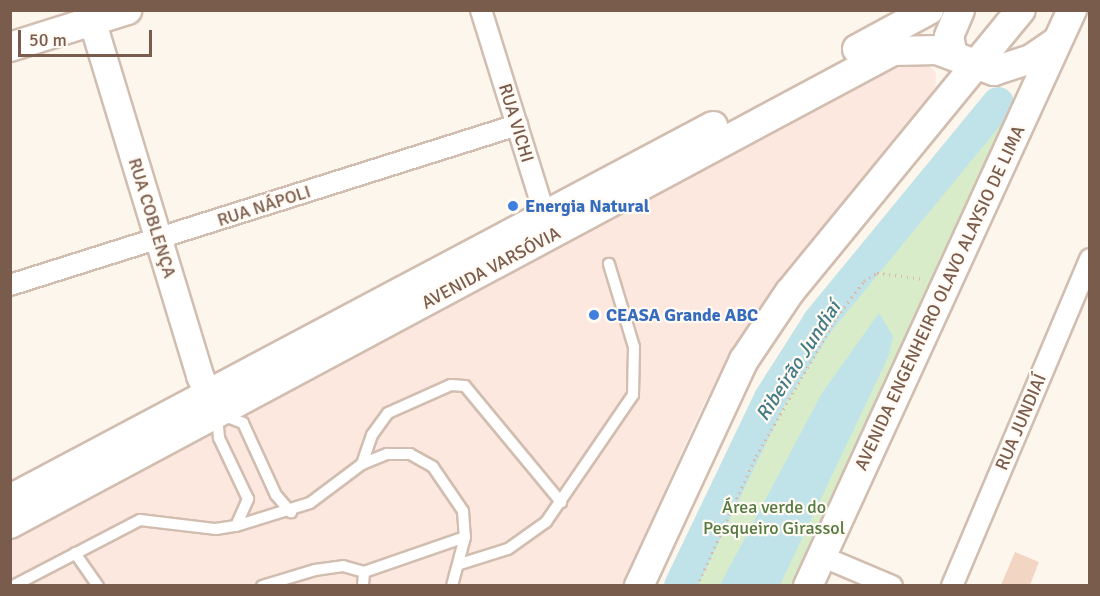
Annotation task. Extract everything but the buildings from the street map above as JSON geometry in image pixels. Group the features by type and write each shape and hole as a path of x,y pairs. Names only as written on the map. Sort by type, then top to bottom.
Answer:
{"main road":[{"path":"10,47 91,15 127,10"},
{"name":"AVENIDA VARSÓVIA","path":"549,226 929,10"},
{"path":"960,10 949,36 964,61"},
{"path":"639,585 744,360 789,293 964,61 1021,10"},
{"name":"AVENIDA ENGENHEIRO OLAVO ALAYSIO DE LIMA","path":"808,585 1072,10"},
{"name":"AVENIDA VARSÓVIA","path":"10,499 211,404 549,226 893,51 923,48 964,61 1009,69 1056,42"},
{"name":"AVENIDA VARSÓVIA","path":"10,524 211,404"}],"street":[{"name":"RUA VICHI","path":"481,10 549,226"},
{"name":"RUA COBLENÇA","path":"91,15 211,404"},
{"name":"RUA NÁPOLI","path":"10,285 159,240 517,125"},
{"name":"RUA JUNDIAÍ","path":"952,585 1089,259"},
{"path":"821,556 892,585"}],"lane":[{"path":"460,564 508,549 546,522 633,395 634,347 609,264"},
{"path":"362,464 372,435 388,413 451,385 465,386 561,502"},
{"path":"211,404 243,423 276,495 291,512"},
{"path":"211,404 219,438 248,499 236,526"},
{"path":"13,585 140,520 216,529 236,526 291,512 332,489 362,464 387,454 410,454 433,467 454,490 465,537 460,564 452,585"},
{"path":"262,585 333,567 364,572 465,537"},
{"path":"75,553 98,585"},
{"path":"363,585 364,572"}],"path":[{"path":"697,585 785,401 864,281 898,272 928,280 923,291"}],"shaded area":[{"name":"CEASA Grande ABC","path":"900,63 927,63 936,73 935,94 774,289 739,341 704,403 622,585 11,586 11,540"}],"green space":[{"name":"Área verde do Pesqueiro Girassol","path":"1001,114 1008,117 794,585 692,586 755,448 821,330"}],"water":[{"path":"879,313 893,336 889,355 780,585 720,585 822,393"}],"waterway":[{"name":"Ribeirão Jundiaí","path":"680,586 770,398 819,321 998,103"}],"place":[{"name":"Energia Natural","path":"513,206"},
{"name":"CEASA Grande ABC","path":"594,315"}]}
